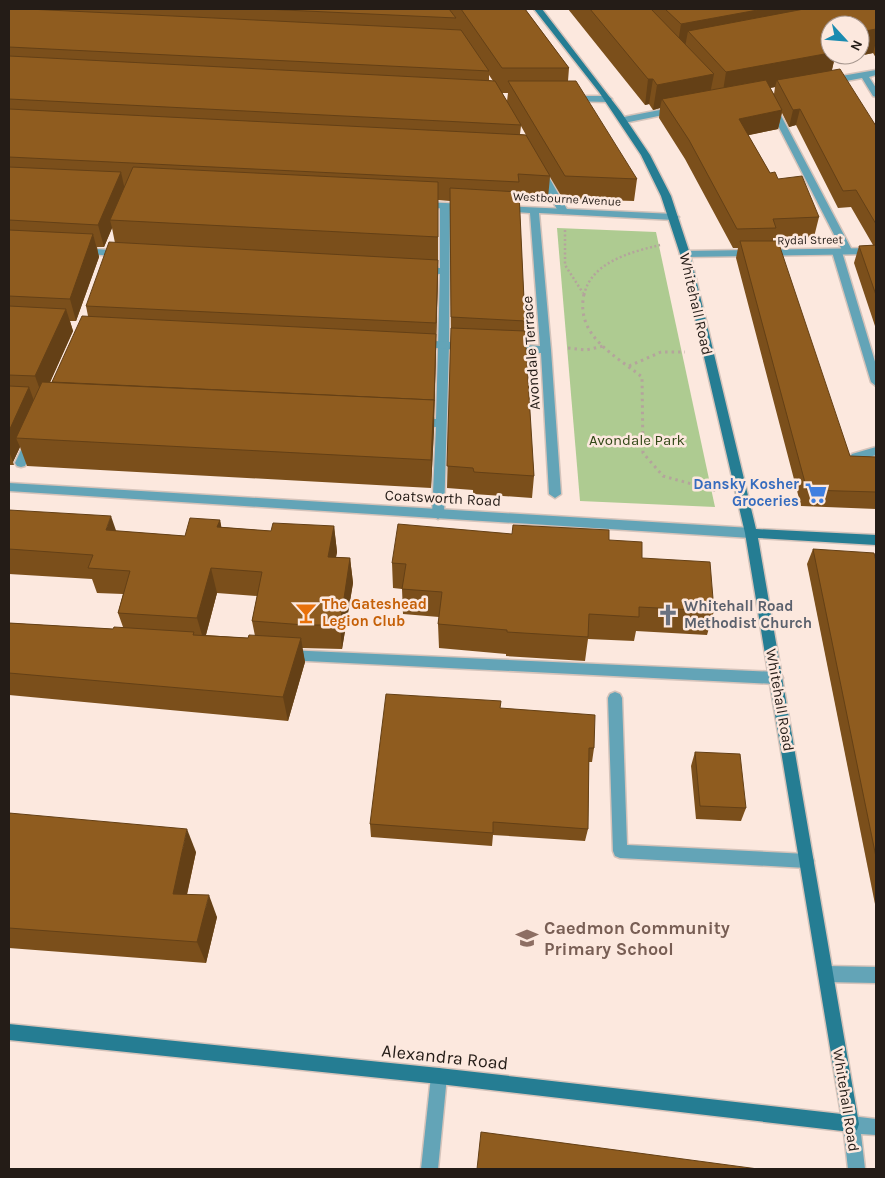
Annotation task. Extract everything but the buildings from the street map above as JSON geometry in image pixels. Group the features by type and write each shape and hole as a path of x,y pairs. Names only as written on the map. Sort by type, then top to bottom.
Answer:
{"street":[{"name":"Whitehall Road","path":"538,9 624,120 658,179 674,216 685,254 741,497 751,532 857,1169"},
{"path":"819,83 876,73"},
{"path":"864,75 876,94"},
{"path":"764,93 843,252 876,382"},
{"path":"562,99 608,100"},
{"path":"624,120 681,109"},
{"path":"535,160 563,211"},
{"path":"416,204 474,207"},
{"path":"438,515 444,346 445,206"},
{"name":"Westbourne Avenue","path":"494,208 674,216"},
{"name":"Avondale Terrace","path":"534,210 546,350 555,494"},
{"path":"69,251 138,254"},
{"name":"Rydal Street","path":"685,254 876,251"},
{"path":"415,269 445,271"},
{"path":"404,344 481,347"},
{"path":"500,348 546,350"},
{"path":"402,421 442,423"},
{"path":"21,464 35,430"},
{"path":"856,457 876,450"},
{"name":"Coatsworth Road","path":"9,487 438,515 558,520 876,540"},
{"path":"276,654 776,678"},
{"path":"615,698 620,851 807,861"},
{"path":"826,974 876,975"},
{"name":"Alexandra Road","path":"9,1032 439,1076 876,1128"},
{"path":"429,1169 439,1076"}],"path":[{"path":"563,211 566,238 565,265 583,294"},
{"path":"680,241 635,250 604,266 585,286 581,304 590,334 642,376 643,453 663,476 741,497"},
{"path":"545,338 567,348 586,350 604,346"},
{"path":"629,366 661,352 708,352"}],"green space":[{"name":"Avondale Park","path":"557,228 656,232 715,507 580,501"}],"place":[{"name":"Dansky Kosher Groceries","path":"816,493"},
{"name":"The Gateshead Legion Club","path":"306,613"},
{"name":"Whitehall Road Methodist Church","path":"668,615"},
{"name":"Caedmon Community Primary School","path":"527,938"}]}
